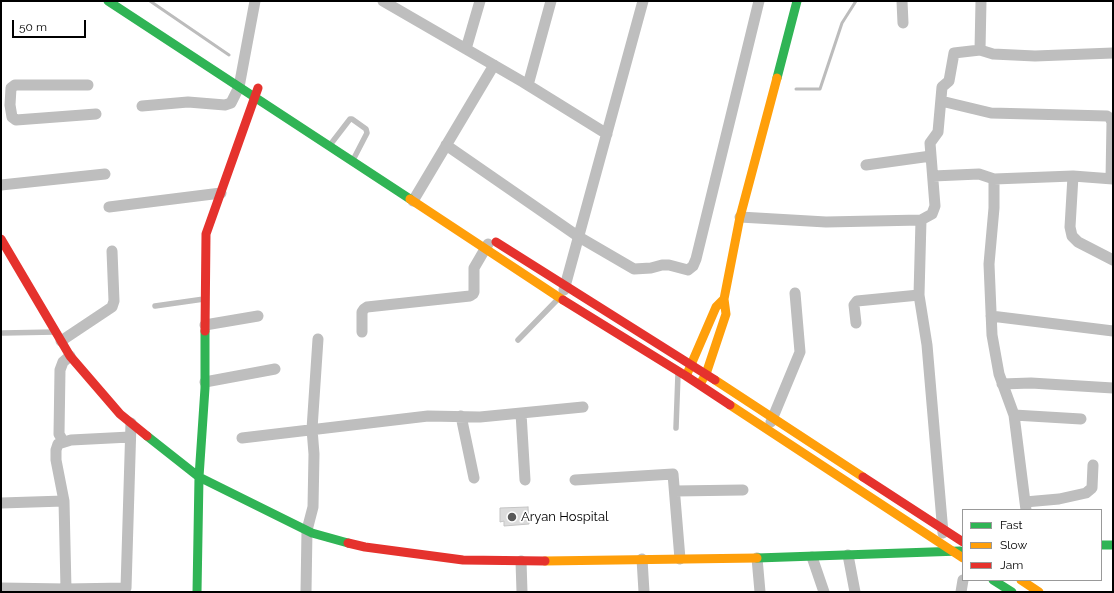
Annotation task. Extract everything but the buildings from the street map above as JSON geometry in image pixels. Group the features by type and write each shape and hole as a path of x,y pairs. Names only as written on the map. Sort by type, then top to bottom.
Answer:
{"main road":[{"path":"108,1 240,82 259,92 352,162 560,297 700,385 962,557"},
{"path":"700,385 706,374 726,314 724,299 740,217 797,1"},
{"path":"183,39 240,82"},
{"path":"197,592 200,477 205,382 206,234 220,193 259,92"},
{"path":"332,135 355,150"},
{"path":"488,237 691,364 962,541"},
{"path":"2,241 70,356 120,414 200,477 307,530 365,548 463,560 521,562 757,558 848,555 949,549 962,550"},
{"path":"682,374 691,364 716,307 724,299"},
{"path":"1102,545 1113,545"},
{"path":"996,581 1012,592"},
{"path":"1022,581 1039,592"}],"street":[{"path":"142,106 188,102 229,105 240,82 255,1"},
{"path":"383,1 528,85 606,134"},
{"path":"466,49 480,1"},
{"path":"528,85 551,1"},
{"path":"560,297 565,286 579,237 643,1"},
{"path":"446,146 579,237 634,269 669,265 688,270 693,266 696,259 759,1"},
{"path":"902,1 903,24"},
{"path":"980,50 981,1"},
{"path":"740,217 826,222 921,220 932,214 935,206 930,143 938,132 942,87 949,81 954,53 980,50 993,54 1035,56 1113,53"},
{"path":"413,201 494,65"},
{"path":"88,85 15,85 11,88 6,106 12,117 16,120 96,114"},
{"path":"933,176 979,174 994,179 1073,176 1112,179 1112,122 1107,116 991,113 941,101"},
{"path":"866,165 931,156"},
{"path":"1,185 105,174"},
{"path":"1073,176 1070,227 1072,236 1078,242 1113,260"},
{"path":"994,179 994,208 989,264 992,335 999,374 1014,415 1025,506 1086,493 1092,488 1093,465"},
{"path":"109,206 220,193"},
{"path":"921,220 919,295 927,345 943,528 949,549"},
{"path":"362,332 362,312 367,307 470,296 473,294 474,268 488,237"},
{"path":"58,336 112,307 114,301 112,251"},
{"path":"767,430 773,419 800,352 795,293"},
{"path":"856,323 854,304 856,301 919,295"},
{"path":"205,325 258,316"},
{"path":"992,316 1113,331"},
{"path":"306,592 307,530 313,507 314,454 312,429 318,339"},
{"path":"63,441 59,434 60,370 63,362 70,356"},
{"path":"205,382 275,369"},
{"path":"1002,384 1031,383 1113,388"},
{"path":"242,438 428,416 480,417 583,407"},
{"path":"521,413 525,480"},
{"path":"1014,415 1081,419"},
{"path":"461,416 474,478"},
{"path":"1,588 68,590 126,588 131,423"},
{"path":"68,590 64,501 56,460 56,450 58,444 63,441 71,440 130,437"},
{"path":"575,480 673,474 680,559"},
{"path":"675,491 743,490"},
{"path":"1,503 64,501"},
{"path":"848,555 855,592"},
{"path":"812,556 824,592"},
{"path":"757,558 760,592"},
{"path":"642,560 644,592"},
{"path":"521,562 522,592"},
{"path":"961,592 963,581"}],"lane":[{"path":"329,146 332,135 347,121 352,119 367,131 355,150 352,162"},
{"path":"518,340 560,297"},
{"path":"155,306 206,299"},
{"path":"3,333 58,336"},
{"path":"676,428 682,374"}],"waterway":[{"path":"150,1 229,55"},
{"path":"796,89 820,89 842,23 856,1"}],"traffic: fast":[{"path":"108,1 410,199"},
{"path":"777,78 797,1"},
{"path":"197,592 199,477 205,388 205,331"},
{"path":"147,436 199,477 312,533 348,543"},
{"path":"1102,545 1113,545"},
{"path":"757,558 960,551"},
{"path":"995,581 1012,592"}],"traffic: slow":[{"path":"700,384 706,374 726,314 724,299 740,217 777,78"},
{"path":"410,199 563,300"},
{"path":"687,374 716,307 724,299"},
{"path":"715,380 863,477"},
{"path":"730,405 962,557"},
{"path":"545,561 757,558"},
{"path":"1022,581 1039,592"}],"traffic: jam":[{"path":"205,331 206,234 258,88"},
{"path":"1,239 70,356 120,414 147,436"},
{"path":"496,242 715,380"},
{"path":"563,300 730,405"},
{"path":"863,477 962,541"},
{"path":"348,543 365,547 463,560 545,561"}],"place":[{"name":"Aryan Hospital","path":"512,517"}]}
